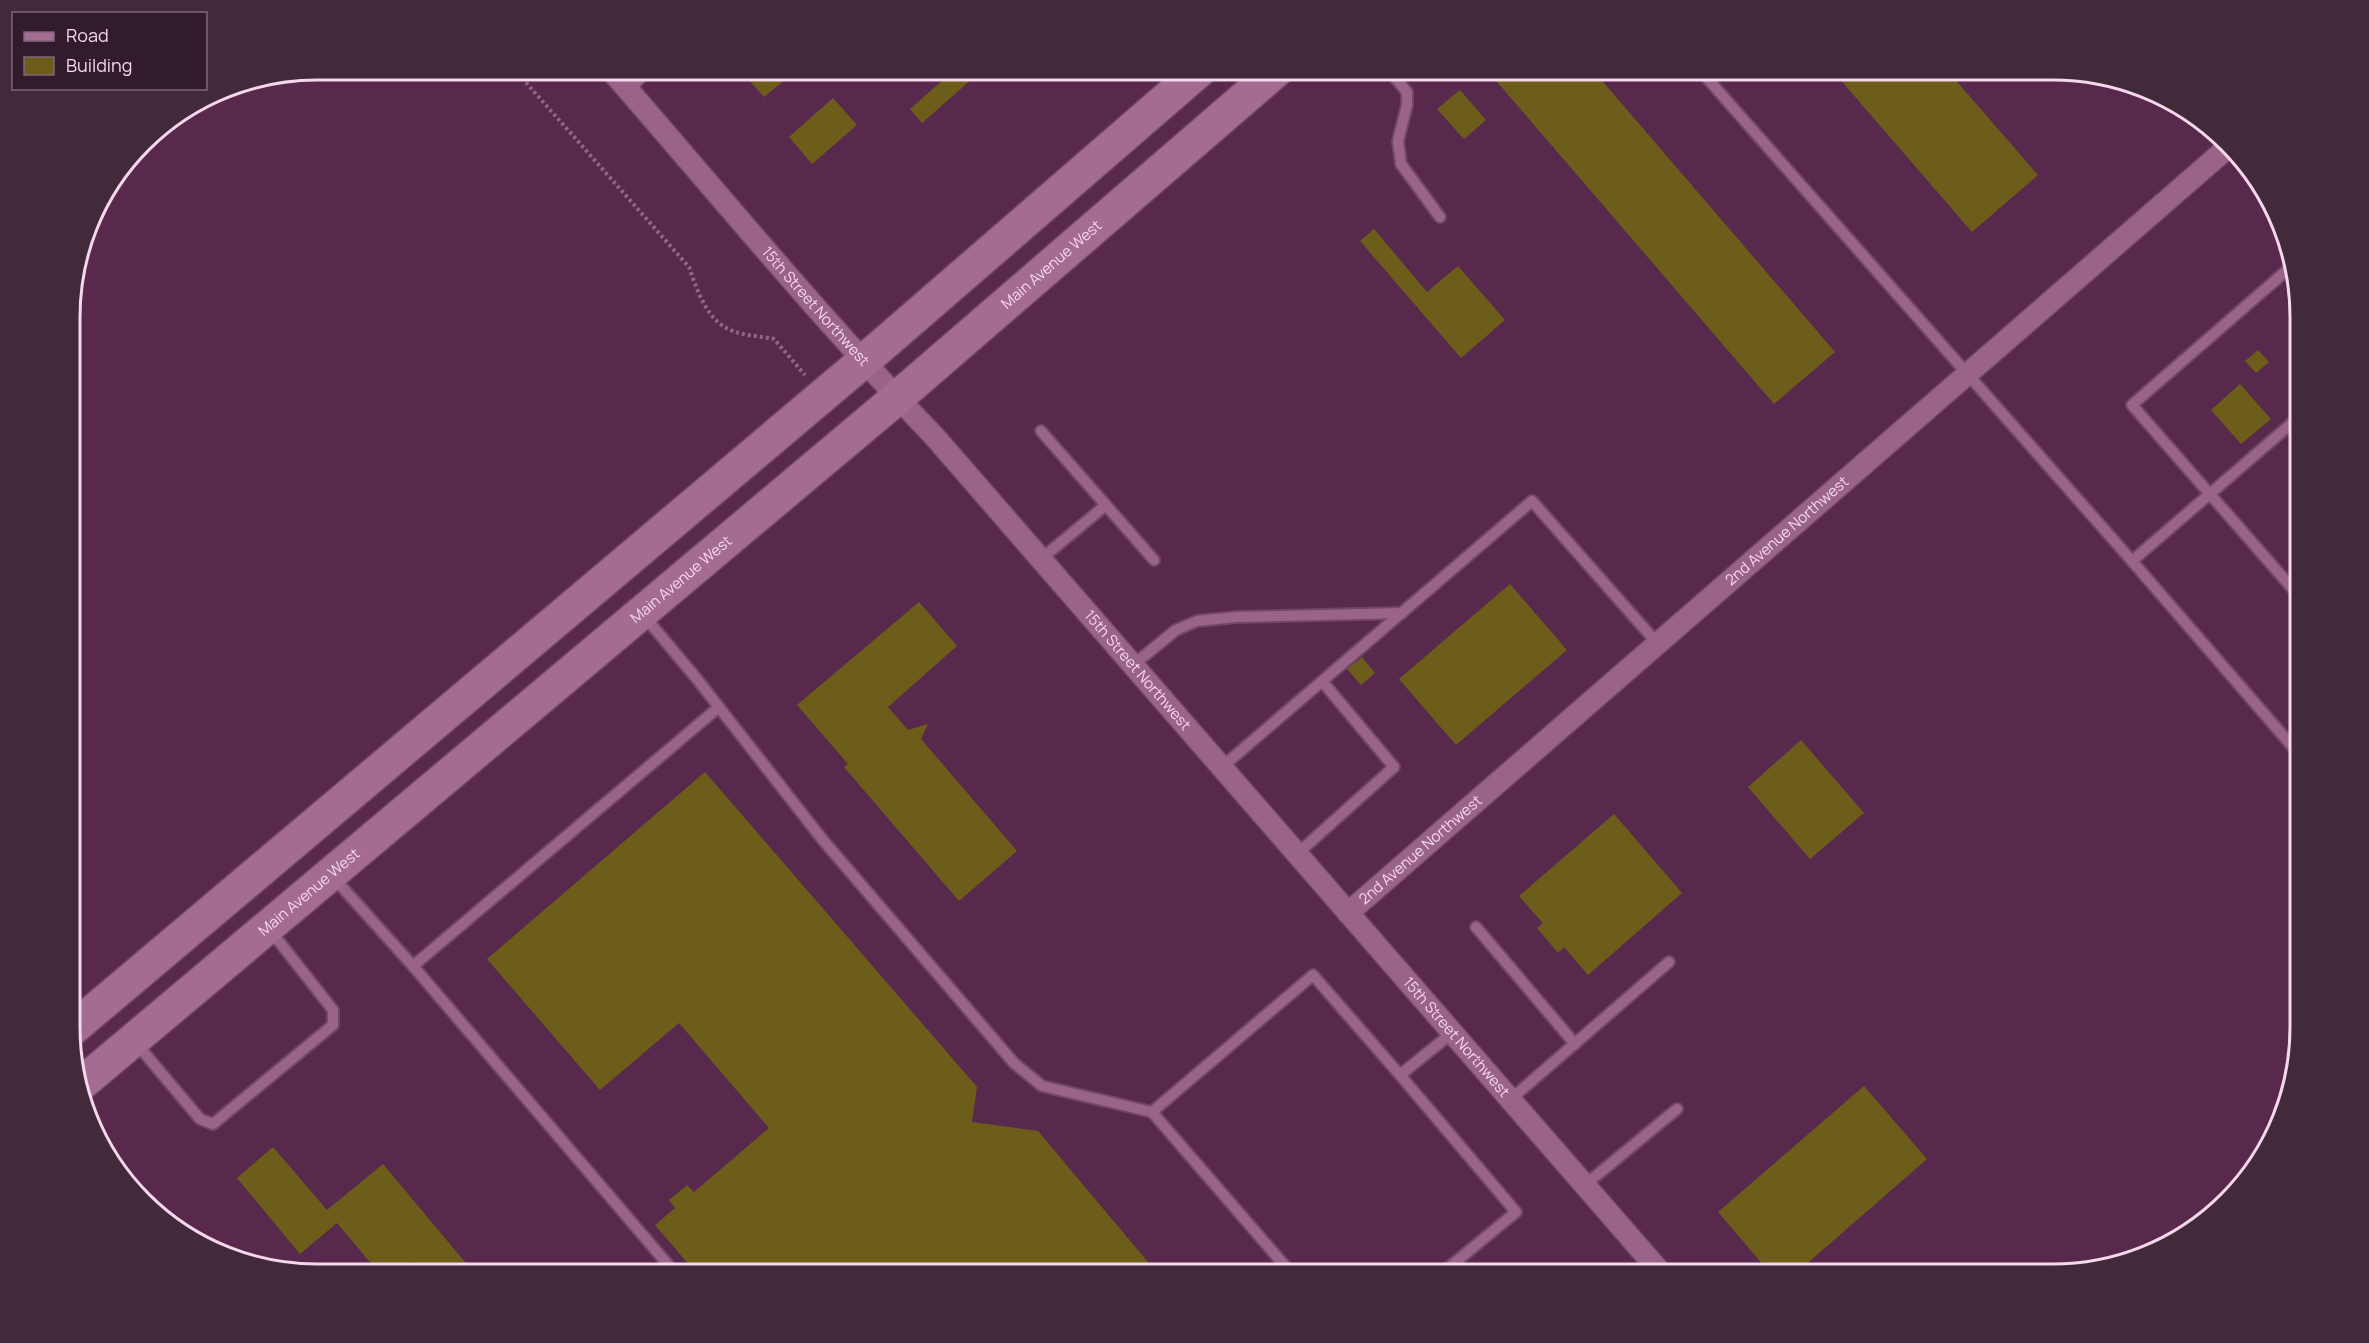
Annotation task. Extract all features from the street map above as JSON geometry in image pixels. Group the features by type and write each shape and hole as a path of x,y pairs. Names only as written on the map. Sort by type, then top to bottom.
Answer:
{"main road":[{"path":"80,1022 865,360 1188,80"},
{"name":"Main Avenue West","path":"86,1080 897,398 1265,80"}],"street":[{"name":"15th Street Northwest","path":"620,80 897,398 934,436 1653,1264"},
{"path":"625,86 631,80"},
{"name":"2nd Avenue Northwest","path":"1348,912 2223,152"}],"lane":[{"path":"1397,80 1407,92 1407,105 1398,141 1401,164 1440,217"},
{"path":"1709,80 2290,743"},
{"path":"2285,272 2132,405 2290,585"},
{"path":"2132,561 2290,426"},
{"path":"1041,431 1154,560"},
{"path":"1222,768 1532,501 1657,644"},
{"path":"1041,560 1106,505"},
{"path":"642,613 822,839 1014,1063 1042,1086 1152,1112 1283,1264"},
{"path":"1133,665 1176,630 1197,621 1236,617 1402,613"},
{"path":"1297,854 1394,767 1322,681"},
{"path":"413,966 719,707"},
{"path":"331,874 413,966 667,1264"},
{"path":"134,1040 200,1119 213,1124 333,1025 333,1010 268,927"},
{"path":"1476,927 1575,1044"},
{"path":"1510,1099 1669,962"},
{"path":"1152,1112 1313,975 1516,1212 1453,1264"},
{"path":"1401,1075 1452,1033"},
{"path":"1585,1185 1677,1109"}],"path":[{"path":"524,80 689,267 701,300 721,325 733,332 774,339 805,375"}],"building":[{"path":"749,80 785,80 764,97"},
{"path":"943,80 971,80 922,123 910,109"},
{"path":"1495,80 1601,80 1835,352 1774,404"},
{"path":"1841,80 1956,80 2038,175 1972,232"},
{"path":"1460,90 1486,120 1464,139 1437,109"},
{"path":"833,98 857,125 812,164 789,137"},
{"path":"1374,229 1427,292 1458,266 1505,320 1461,358 1360,241"},
{"path":"2258,350 2269,362 2256,373 2245,361"},
{"path":"2240,384 2271,419 2241,444 2211,410"},
{"path":"1510,584 1567,650 1456,745 1399,679"},
{"path":"919,602 957,646 888,707 908,730 928,724 921,739 1017,851 959,901 844,767 848,764 797,705"},
{"path":"1362,657 1375,673 1361,685 1347,669"},
{"path":"1801,740 1864,813 1810,859 1748,787"},
{"path":"705,772 977,1087 972,1122 1038,1131 1150,1264 688,1264 655,1225 675,1208 669,1200 687,1185 694,1192 769,1128 679,1023 600,1090 487,959"},
{"path":"1614,814 1682,893 1588,975 1564,947 1558,953 1537,928 1543,923 1519,896"},
{"path":"1864,1086 1927,1159 1806,1264 1762,1264 1718,1212"},
{"path":"273,1147 327,1210 383,1164 467,1264 415,1264 413,1262 411,1264 372,1264 337,1223 300,1254 237,1178"}]}
